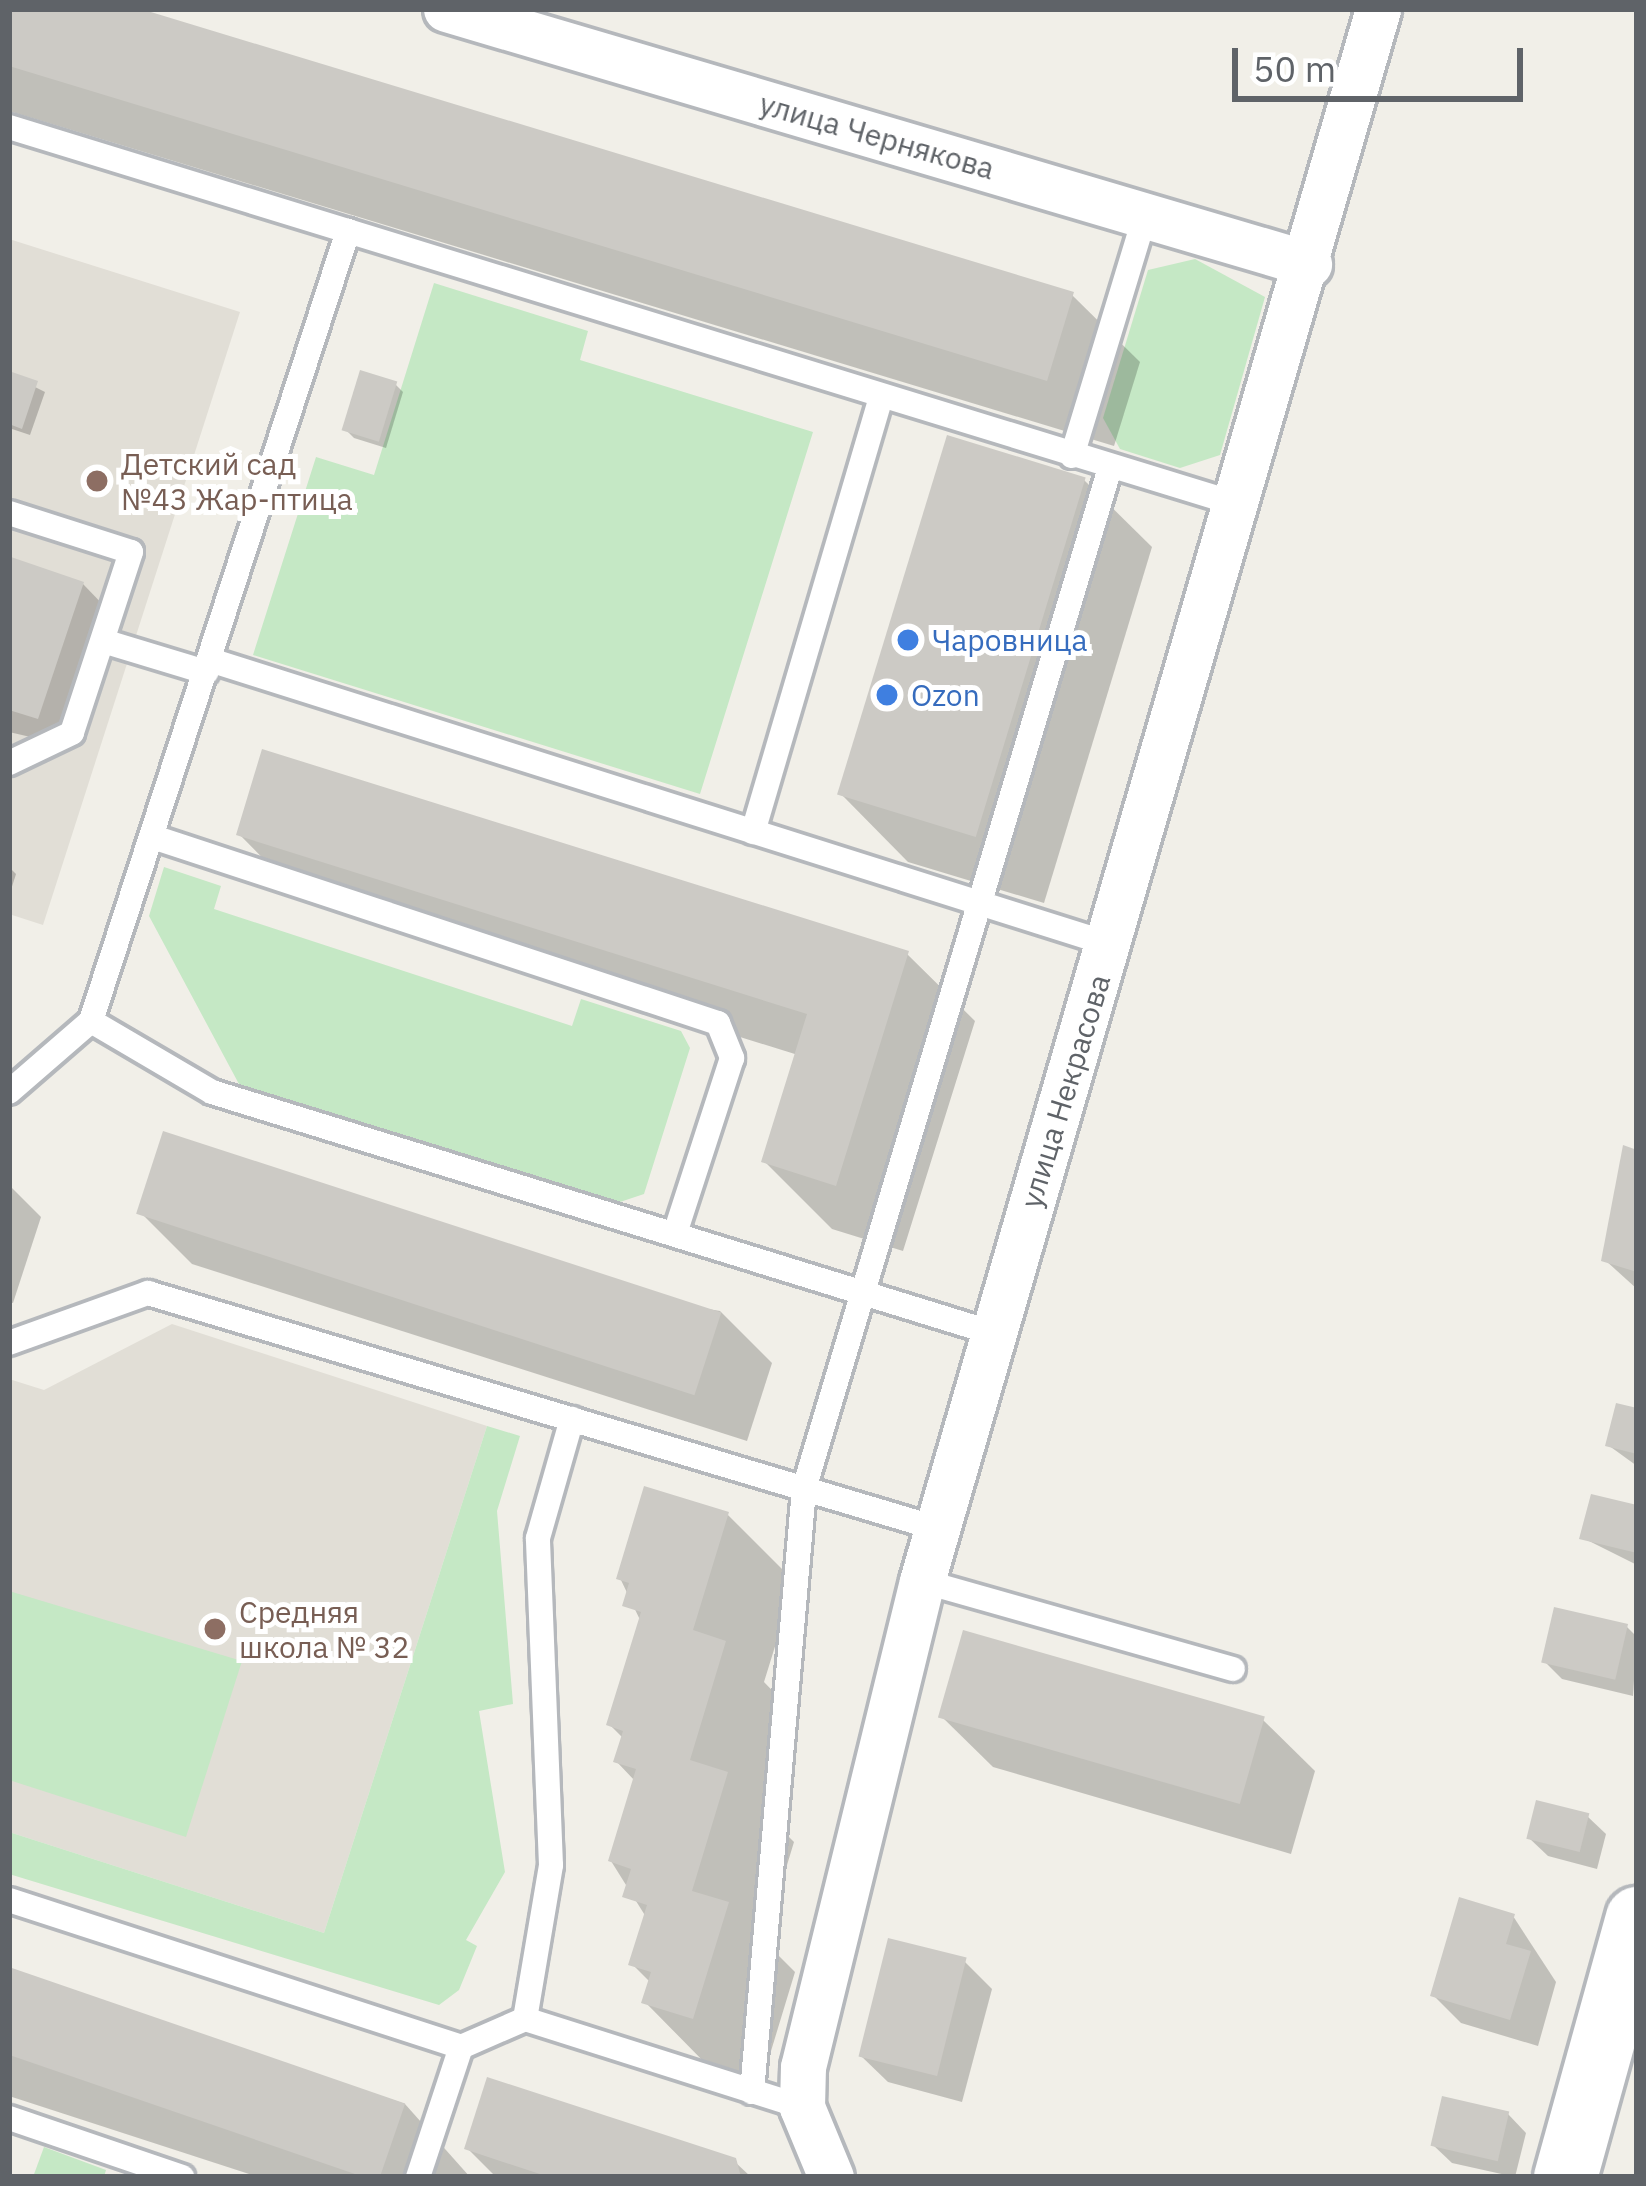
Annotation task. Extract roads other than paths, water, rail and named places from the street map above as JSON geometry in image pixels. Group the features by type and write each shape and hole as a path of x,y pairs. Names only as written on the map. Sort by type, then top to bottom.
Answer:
{"street":[{"name":"улица Чернякова","path":"446,9 1309,264"},
{"name":"улица Некрасова","path":"802,2108 922,1581 1242,506 1378,9"},
{"path":"1564,2177 1637,1918"},
{"path":"802,2108 831,2177"}],"lane":[{"path":"9,127 1242,506"},
{"path":"1072,456 1145,215"},
{"path":"10,1086 91,1021 348,230"},
{"path":"753,832 881,398"},
{"path":"752,2092 804,1489 1110,467"},
{"path":"9,512 131,552 72,733 9,763"},
{"path":"103,641 208,666 1109,944"},
{"path":"153,837 718,1023 732,1058 675,1233"},
{"path":"91,1021 212,1092 993,1334"},
{"path":"9,1343 148,1292 937,1528"},
{"path":"525,2019 550,1865 538,1538 572,1419"},
{"path":"922,1581 1233,1669"},
{"path":"9,1900 461,2047 525,2019 802,2108"},
{"path":"418,2177 461,2047"},
{"path":"9,2118 182,2177"}],"place":[{"name":"Детский сад №43 Жар-птица","path":"97,481"},
{"name":"Чаровница","path":"908,640"},
{"name":"Ozon","path":"887,695"},
{"name":"Средняя школа № 32","path":"215,1629"}]}
